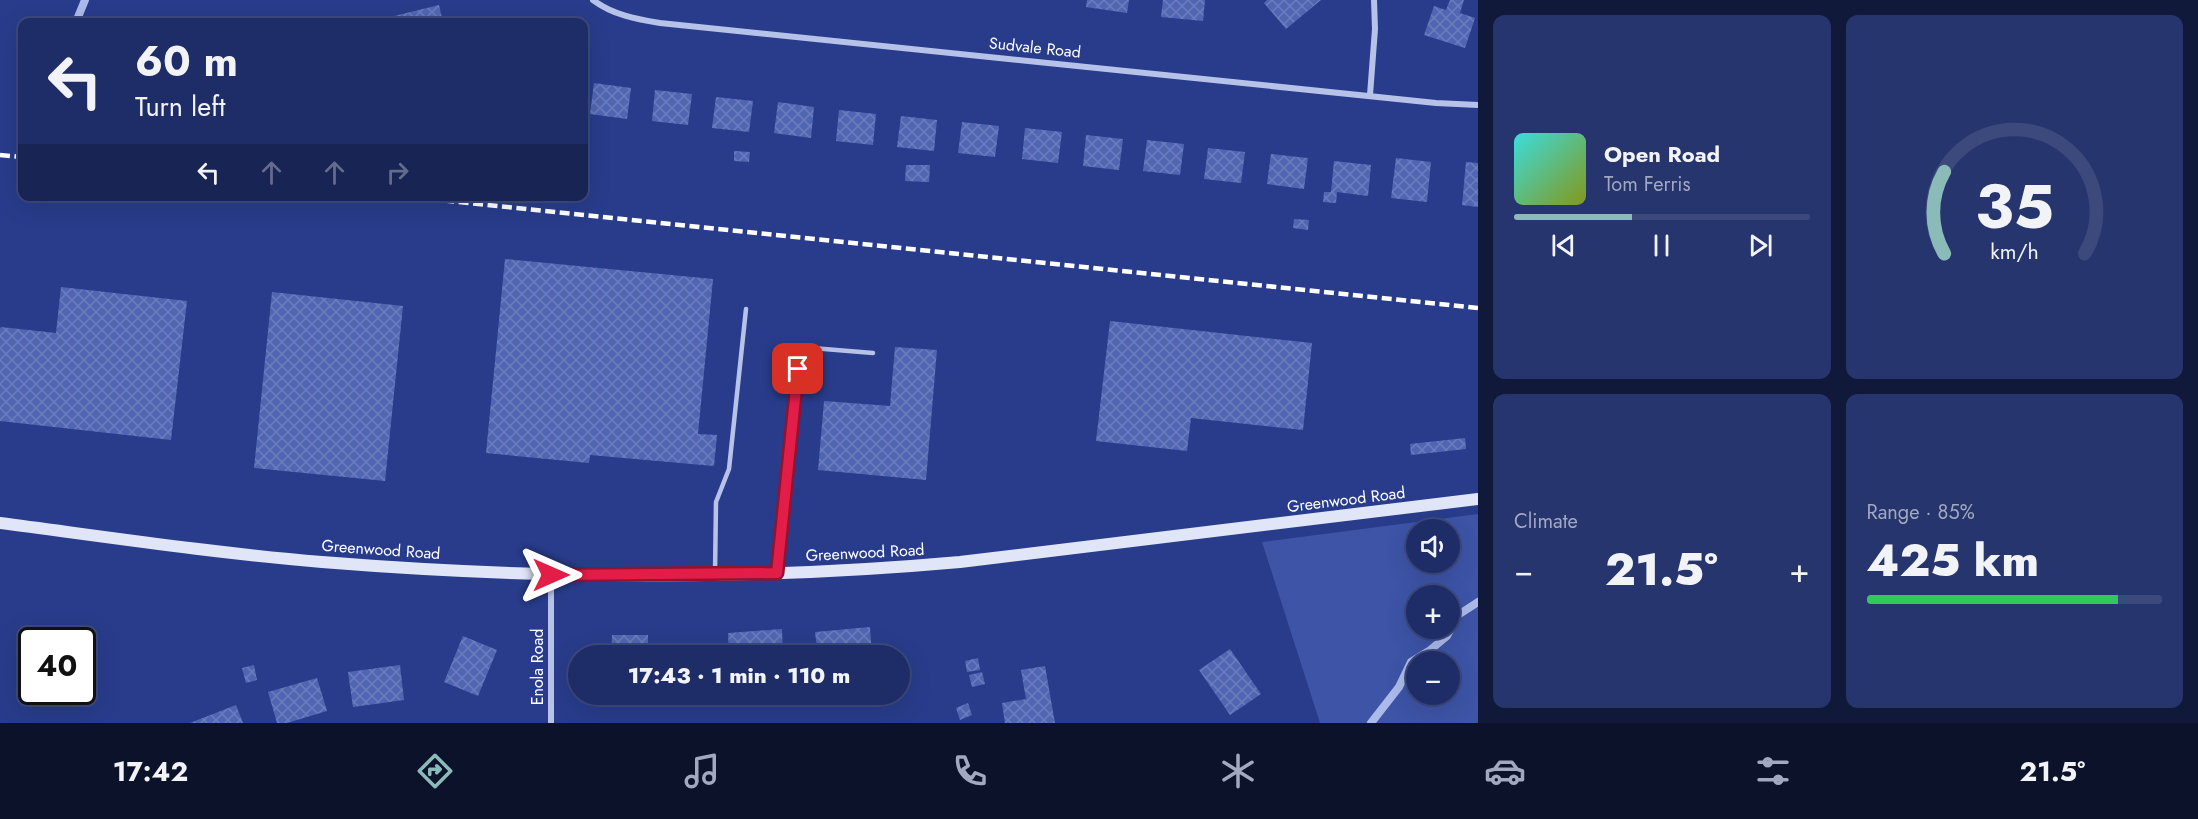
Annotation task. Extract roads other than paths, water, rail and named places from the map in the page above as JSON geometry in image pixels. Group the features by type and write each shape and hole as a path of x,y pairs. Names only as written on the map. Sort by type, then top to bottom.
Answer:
{"street":[{"name":"Sudvale Road","path":"593,0 605,9 622,15 660,23 1436,103 1478,105"},
{"path":"1370,95 1375,29 1374,0"},
{"name":"Greenwood Road","path":"0,524 225,552 320,561 551,575 777,573 875,570 960,562 1478,499"},
{"name":"Enola Road","path":"551,575 551,723"}],"lane":[{"path":"715,574 716,502 729,469 746,309"},
{"path":"777,573 800,347 873,353"}],"waterway":[{"path":"78,18 85,0"},
{"path":"1371,723 1399,687 1411,662 1447,636 1458,615 1478,602"}],"railway":[{"path":"0,155 18,157"},
{"path":"449,201 1478,308"}]}
